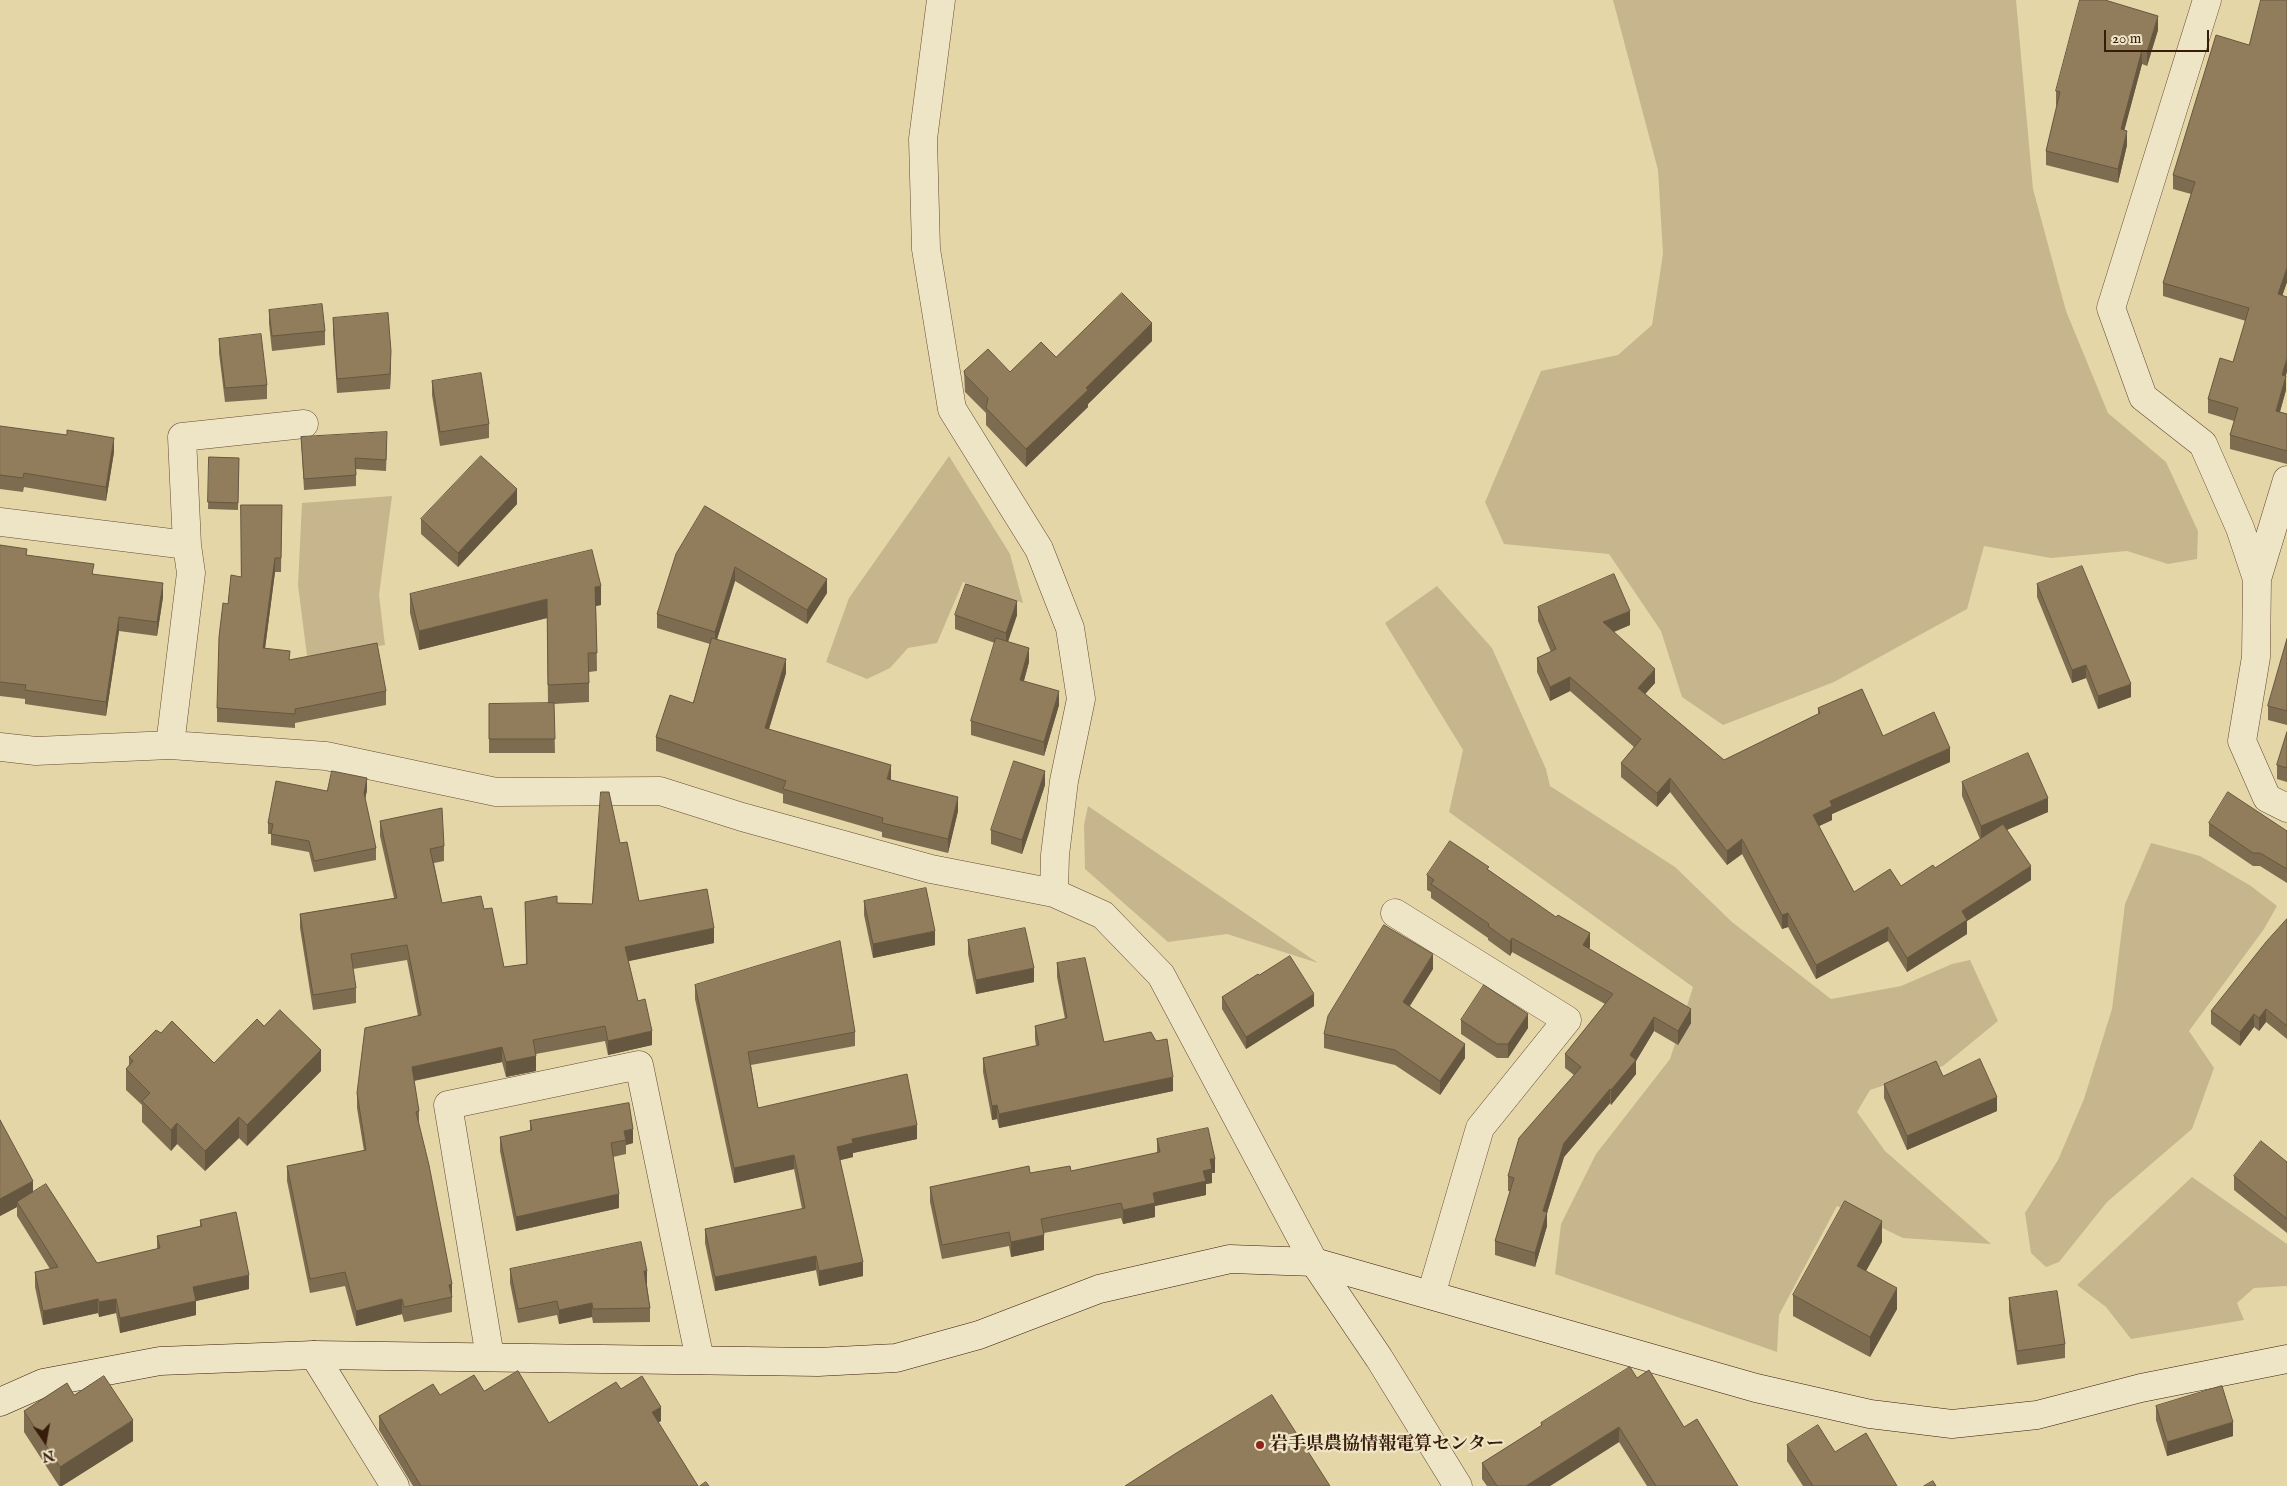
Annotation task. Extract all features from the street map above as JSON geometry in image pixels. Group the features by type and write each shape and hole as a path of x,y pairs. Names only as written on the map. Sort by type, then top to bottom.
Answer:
{"street":[{"path":"941,0 923,139 926,249 952,409 1039,549 1070,628 1081,699 1064,781 1055,854 1054,893"},
{"path":"2207,0 2111,308 2143,397 2203,444 2240,528 2257,579"},
{"path":"170,745 191,574 187,545 182,437 304,424"},
{"path":"2287,480 2257,579 2256,657 2242,741 2267,798 2287,808"},
{"path":"0,522 187,545"},
{"path":"0,747 36,751 170,745 326,756 496,792 660,791 742,817 931,870 1054,893 1104,915 1161,975 1314,1262 1379,1358 1458,1486"},
{"path":"1395,913 1567,1020 1480,1128 1431,1295"},
{"path":"490,1357 448,1105 639,1065 700,1360"},
{"path":"0,1402 43,1383 160,1361 314,1355 818,1362 896,1358 979,1335 1098,1290 1230,1259 1314,1262 1756,1388 1870,1414 1952,1424 2037,1415 2141,1388 2287,1359"},
{"path":"314,1355 395,1486"}],"shaded area":[{"path":"1613,0 2016,0 2033,189 2066,311 2108,413 2166,462 2198,531 2197,559 2168,564 2127,551 2051,558 1984,546 1967,609 1834,682 1723,725 1682,697 1661,631 1609,554 1504,544 1485,502 1541,371 1618,355 1652,325 1663,254 1658,170"},
{"path":"949,456 1010,554 1023,603 963,582 937,643 908,648 890,668 867,679 826,662 849,598"},
{"path":"392,496 379,595 385,645 307,656 298,585 302,503"},
{"path":"1437,586 1492,648 1546,769 1550,786 1675,867 1732,922 1831,999 1901,986 1952,964 1970,960 1998,1021 1943,1066 1870,1090 1857,1112 1885,1151 1991,1244 1903,1238 1837,1206 1779,1315 1777,1352 1555,1274 1561,1224 1596,1154 1670,1059 1693,987 1449,812 1463,750 1385,623"},
{"path":"1088,806 1318,963 1227,934 1168,942 1085,869 1084,825"},
{"path":"2151,843 2200,856 2251,886 2277,906 2264,929 2189,1031 2214,1068 2192,1129 2107,1202 2059,1262 2046,1267 2031,1253 2025,1213 2058,1160 2084,1099 2112,1009 2125,904"},
{"path":"2192,1177 2287,1244 2287,1286 2254,1288 2237,1303 2244,1320 2131,1339 2106,1307 2077,1285"}],"building":[{"path":"2080,0 2105,0 2158,16 2147,52 2142,50 2121,129 2127,131 2118,169 2046,151 2060,92 2056,91"},
{"path":"2261,0 2287,0 2287,268 2278,294 2287,297 2287,358 2282,375 2286,376 2276,411 2287,414 2287,451 2230,435 2238,408 2208,399 2220,358 2233,362 2249,308 2163,283 2195,182 2173,175 2216,35 2249,45"},
{"path":"1122,293 1152,323 1086,388 1088,390 1026,449 986,408 988,398 965,375 964,371 988,349 1010,372 1041,342 1056,357"},
{"path":"322,304 325,331 272,336 269,310"},
{"path":"388,313 391,351 390,374 337,379 333,318"},
{"path":"261,334 267,385 225,388 219,339"},
{"path":"481,373 489,424 440,432 432,381"},
{"path":"0,426 67,435 67,430 114,438 106,487 24,473 23,478 0,475"},
{"path":"387,432 386,460 355,458 356,475 304,479 301,437"},
{"path":"481,456 517,489 458,553 421,519"},
{"path":"209,457 239,458 238,503 208,502"},
{"path":"241,505 282,505 281,558 275,558 263,648 290,651 289,660 377,643 386,691 295,709 295,714 217,708 219,637 223,603 228,604 231,575 241,577"},
{"path":"705,506 827,579 807,610 735,567 715,632 657,614 676,554"},
{"path":"0,545 27,549 26,555 94,564 92,574 163,583 157,622 119,617 106,702 25,690 26,685 0,682"},
{"path":"592,550 601,586 595,587 597,653 588,653 589,683 548,685 547,599 419,631 410,594"},
{"path":"2082,566 2131,684 2098,696 2086,665 2072,670 2037,584"},
{"path":"1614,574 1630,611 1603,622 1655,669 1638,688 1724,760 1820,713 1818,708 1862,689 1883,736 1934,712 1950,748 1830,801 1832,806 1813,815 1854,892 1890,869 1901,886 1933,865 1935,868 2003,824 2031,866 1962,911 1967,920 1907,958 1888,927 1816,965 1788,913 1782,915 1742,839 1727,851 1670,778 1657,793 1621,763 1641,739 1570,677 1550,687 1537,658 1556,649 1538,607"},
{"path":"966,584 1017,601 1006,633 955,615"},
{"path":"712,638 786,659 765,728 891,765 887,779 958,797 948,839 882,823 883,818 783,789 786,781 656,737 670,695 693,703"},
{"path":"996,638 1029,648 1020,680 1059,691 1044,742 971,721"},
{"path":"2287,639 2287,711 2268,706"},
{"path":"554,703 555,739 489,739 489,704"},
{"path":"2287,732 2287,768 2277,765"},
{"path":"2028,753 2048,798 1981,826 1962,782"},
{"path":"1014,761 1045,771 1022,840 991,830"},
{"path":"332,771 367,778 364,793 376,848 314,861 309,841 271,834 273,824 268,823 276,781 327,791"},
{"path":"601,792 609,792 620,843 627,842 639,901 707,889 714,928 625,947 638,1001 645,999 652,1031 608,1041 605,1026 533,1040 536,1056 506,1062 502,1047 412,1067 419,1111 416,1112 429,1165 452,1284 449,1285 452,1297 404,1307 402,1299 356,1311 345,1272 310,1279 287,1166 366,1150 357,1093 365,1028 421,1015 407,945 351,954 356,988 313,995 300,914 397,898 380,821 442,808 444,846 430,849 442,903 481,896 484,909 492,908 504,967 527,964 525,902 557,896 557,903 592,904"},
{"path":"2228,792 2287,831 2287,869 2260,853 2253,853 2209,823"},
{"path":"1450,841 1489,867 1487,869 1556,917 1558,915 1590,933 1583,945 1691,1009 1678,1031 1654,1017 1630,1055 1636,1060 1564,1143 1543,1211 1547,1212 1535,1253 1495,1241 1514,1178 1508,1176 1519,1138 1581,1067 1565,1054 1613,994 1512,938 1510,942 1488,926 1489,924 1431,884 1434,880 1427,875"},
{"path":"926,888 935,931 873,944 864,901"},
{"path":"2287,919 2287,1026 2266,1009 2259,1018 2254,1014 2240,1032 2211,1011 2266,942"},
{"path":"1384,925 1433,954 1403,1002 1465,1044 1440,1081 1395,1050 1324,1034 1328,1016"},
{"path":"1025,928 1034,968 976,980 968,940"},
{"path":"840,941 855,1032 748,1052 758,1108 907,1074 917,1125 852,1139 853,1143 837,1147 863,1262 819,1271 816,1256 715,1277 705,1229 805,1208 794,1155 734,1168 695,985"},
{"path":"1290,956 1314,994 1246,1037 1222,997"},
{"path":"1085,958 1104,1042 1151,1032 1156,1041 1167,1039 1173,1077 999,1114 997,1105 992,1106 983,1058 1039,1045 1035,1026 1067,1018 1057,963"},
{"path":"1484,985 1528,1014 1508,1044 1497,1044 1461,1020"},
{"path":"280,1010 321,1050 247,1125 239,1117 205,1151 177,1123 171,1130 142,1101 150,1093 126,1069 133,1061 129,1057 156,1030 161,1033 172,1021 214,1063 257,1019 264,1026"},
{"path":"1980,1059 1997,1097 1907,1136 1884,1084 1936,1061 1943,1076"},
{"path":"629,1103 633,1129 624,1131 626,1140 611,1143 619,1194 516,1217 500,1137 532,1130 530,1121"},
{"path":"0,1120 33,1181 0,1199"},
{"path":"1208,1128 1215,1159 1210,1159 1212,1169 1203,1171 1206,1181 1153,1193 1155,1203 1123,1210 1121,1203 1041,1219 1044,1235 1011,1242 1009,1232 942,1245 930,1187 1029,1166 1030,1173 1070,1166 1071,1171 1160,1152 1157,1139"},
{"path":"2261,1141 2287,1162 2287,1219 2234,1176"},
{"path":"46,1184 97,1263 160,1248 157,1236 202,1226 200,1220 236,1212 249,1275 193,1287 196,1301 120,1318 116,1299 99,1302 98,1299 43,1311 35,1272 58,1267 17,1202"},
{"path":"1845,1201 1882,1221 1857,1266 1897,1288 1870,1337 1793,1295"},
{"path":"641,1242 647,1271 644,1271 650,1308 593,1309 592,1303 559,1310 557,1301 518,1309 510,1269"},
{"path":"2057,1291 2065,1344 2017,1351 2009,1298"},
{"path":"1630,1367 1637,1378 1649,1370 1684,1427 1697,1419 1738,1486 1656,1486 1619,1427 1526,1486 1497,1486 1482,1463"},
{"path":"518,1371 549,1423 616,1382 621,1389 642,1376 661,1407 652,1412 698,1486 421,1486 379,1416 433,1384 440,1395 474,1375 484,1391"},
{"path":"104,1376 133,1420 60,1467 24,1411 67,1383 74,1395"},
{"path":"2222,1386 2233,1422 2167,1442 2156,1406"},
{"path":"1272,1395 1330,1486 1125,1486 1178,1452"},
{"path":"1818,1425 1835,1452 1866,1433 1897,1486 1813,1486 1787,1445"},
{"path":"1933,1481 1936,1486 1924,1486"},
{"path":"706,1482 709,1486 700,1486"}],"place":[{"name":"岩手県農協情報電算センター","path":"1260,1445"}]}
